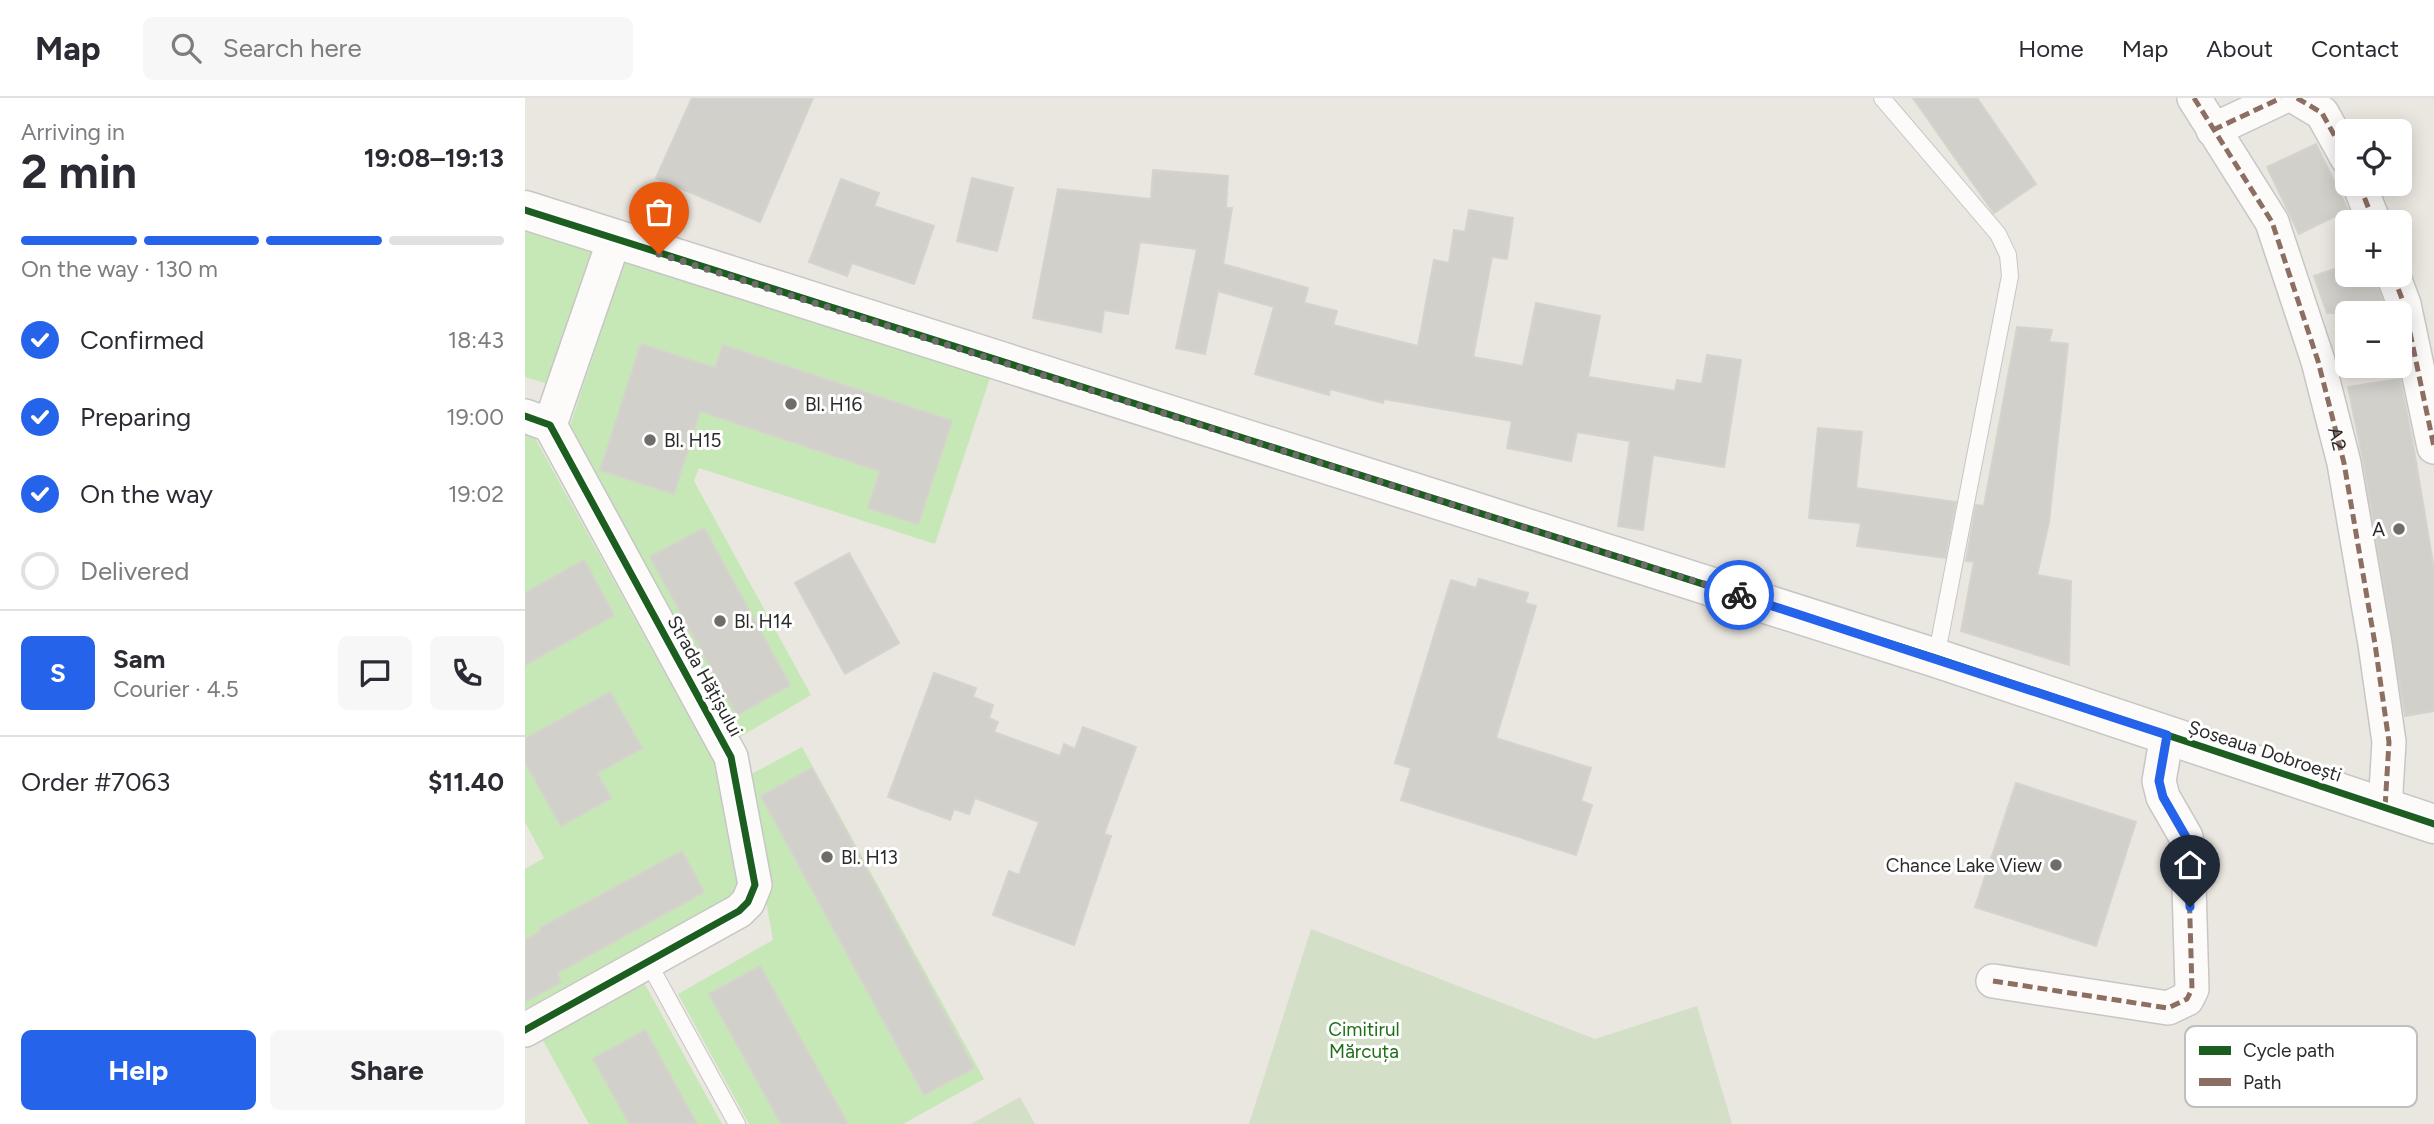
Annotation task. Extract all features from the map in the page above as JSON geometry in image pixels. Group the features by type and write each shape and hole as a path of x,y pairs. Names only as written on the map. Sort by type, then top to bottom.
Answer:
{"street":[{"name":"A2","path":"2194,98 2272,222 2319,362 2344,463 2375,644 2389,742 2385,808"},
{"path":"2213,130 2281,98"},
{"path":"2297,98 2322,113 2335,136"},
{"name":"Șoseaua Dobroești","path":"525,210 1936,658 2434,824"},
{"name":"Strada Hățișului","path":"525,1030 739,911 748,902 755,885 731,757 537,420 614,240"},
{"path":"2398,287 2404,304 2434,447"},
{"path":"1993,981 2168,1008 2187,999 2192,989 2188,852 2186,837 2163,797 2159,781 2167,735"}],"lane":[{"path":"1882,98 1998,234 2008,254 2010,276 1936,658"},
{"path":"648,962 737,1124"}],"green space":[{"path":"525,224 593,246 548,384 525,377"},
{"path":"625,259 991,375 935,544 699,468 694,481 811,695 740,737 570,426"},
{"path":"525,420 716,766 739,879 735,895 525,1018 525,869 544,858 525,822"},
{"path":"802,747 984,1079 903,1124 749,1124 678,994 773,940 744,778"},
{"name":"Cimitirul Mărcuța","path":"1311,929 1595,1039 1697,1006 1732,1124 1249,1124"},
{"path":"642,979 722,1124 589,1124 540,1035"},
{"path":"1020,1097 1035,1124 971,1124"}],"building":[{"path":"692,98 813,98 760,222 656,178"},
{"path":"1913,98 1977,98 2036,184 1994,213"},
{"path":"2316,144 2335,183 2335,196 2341,196 2348,210 2335,210 2335,216 2299,234 2267,167"},
{"path":"1153,170 1228,176 1226,208 1232,208 1223,264 1308,288 1304,303 1337,311 1333,325 1418,346 1434,260 1449,263 1454,230 1465,232 1469,210 1513,218 1507,259 1492,257 1473,357 1523,366 1536,303 1600,316 1588,377 1675,391 1677,380 1702,384 1707,355 1741,360 1724,467 1653,455 1643,530 1618,526 1630,441 1577,432 1571,461 1507,448 1512,421 1384,399 1383,403 1330,389 1329,395 1255,374 1274,307 1218,291 1205,354 1176,348 1197,249 1140,242 1128,314 1104,310 1101,332 1033,318 1058,189 1151,199"},
{"path":"972,178 1013,188 997,251 957,241"},
{"path":"841,179 879,193 874,206 934,226 914,284 852,263 847,276 809,262"},
{"path":"2335,269 2335,287 2378,287 2382,301 2335,301 2335,313 2327,313 2314,276"},
{"path":"2017,327 2052,330 2049,342 2068,344 2049,522 2037,575 2071,581 2069,665 1961,631 1974,562 1966,561 1976,505 1984,506"},
{"path":"641,344 715,368 723,345 952,421 918,524 868,508 880,471 700,411 674,494 600,470"},
{"name":"A","path":"2400,379 2434,569 2434,711 2405,716 2363,460 2348,387"},
{"path":"1818,428 1862,432 1856,488 1956,502 1945,558 1857,546 1861,523 1809,518"},
{"name":"Bl. H14","path":"704,528 790,685 737,715 650,557"},
{"path":"849,553 899,643 845,674 795,583"},
{"path":"584,560 614,615 525,665 525,593"},
{"path":"1479,579 1528,593 1525,603 1536,606 1496,738 1591,768 1581,801 1592,805 1576,855 1401,800 1411,768 1395,763 1451,580 1476,588"},
{"path":"934,673 976,688 973,697 993,705 989,718 998,722 994,732 1060,756 1064,744 1075,749 1083,727 1136,747 1104,834 1111,836 1074,945 993,915 1009,871 1019,875 1039,822 975,798 969,814 954,809 950,820 888,797"},
{"path":"610,692 642,748 597,773 611,798 561,826 525,762 525,739"},
{"path":"812,768 974,1068 924,1095 761,796"},
{"name":"Chance Lake View","path":"2016,783 2136,822 2096,946 1975,907"},
{"path":"682,851 704,892 557,973 561,982 525,1002 525,940 541,931 540,928"},
{"path":"760,966 848,1124 781,1124 709,994"},
{"path":"645,1030 697,1124 630,1124 593,1059"}],"marked path":[{"path":"2194,98 2272,222 2318,361 2344,463 2375,644 2389,742 2385,808"},
{"path":"2213,130 2281,98"},
{"path":"2297,98 2322,113 2335,136"},
{"path":"2364,196 2369,210"},
{"path":"2398,287 2404,304 2434,447"},
{"path":"1993,981 2168,1008 2187,999 2192,989 2188,852 2186,837 2163,797 2159,781 2167,735"}],"cycle path":[{"path":"525,210 1936,658 2434,824"},
{"path":"525,416 550,425 731,757 755,885 748,902 739,911 525,1030"}],"way so far":[{"path":"659,254 1739,595"}],"place":[{"name":"Bl. H16","path":"791,404"},
{"name":"Bl. H15","path":"650,440"},
{"name":"A","path":"2399,529"},
{"name":"Bl. H14","path":"720,621"},
{"name":"Bl. H13","path":"827,857"},
{"name":"Chance Lake View","path":"2056,865"}],"route":[{"path":"1739,595 2167,735 2159,781 2163,797 2186,837 2190,907"}]}
